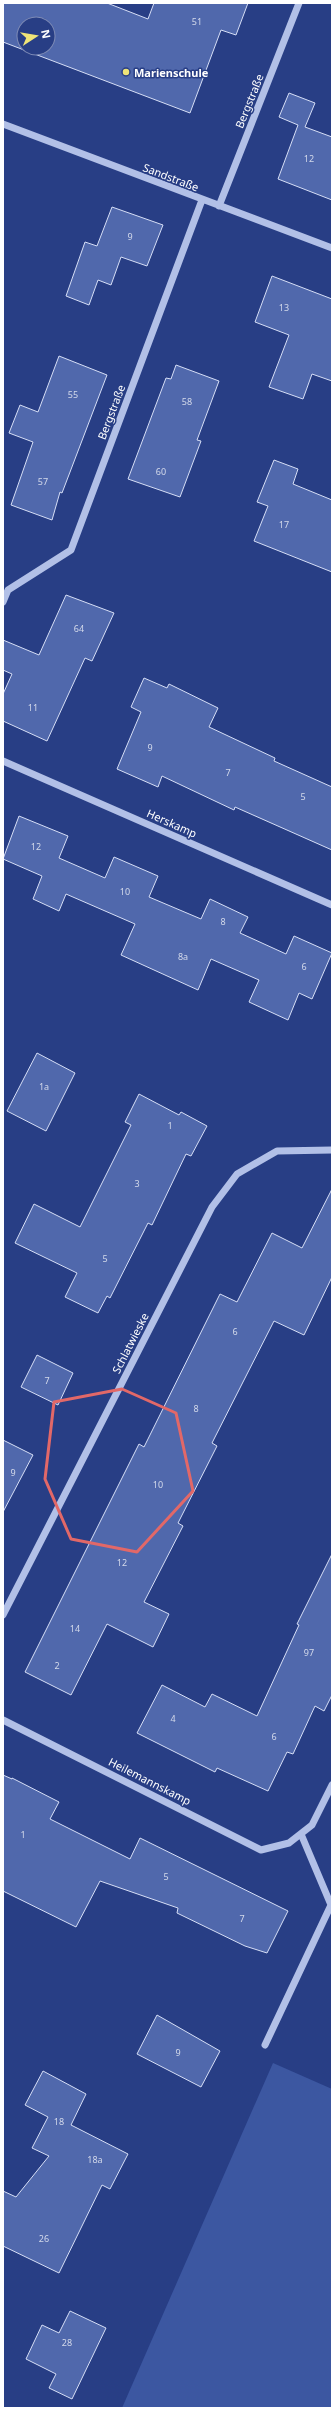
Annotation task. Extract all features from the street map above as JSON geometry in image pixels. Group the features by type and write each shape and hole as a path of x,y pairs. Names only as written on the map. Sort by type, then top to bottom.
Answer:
{"street":[{"name":"Bergstraße","path":"219,206 299,3"},
{"name":"Sandstraße","path":"3,124 332,248"},
{"name":"Bergstraße","path":"3,602 8,590 71,550 202,200"},
{"name":"Herskamp","path":"3,761 332,905"},
{"name":"Schlatwieske","path":"3,1615 212,1207 237,1174 277,1151 332,1150"},
{"name":"Heilemannskamp","path":"3,1720 261,1850 289,1843 301,1834"},
{"path":"265,2045 331,1905 301,1834 312,1825 332,1785"}],"highlighted area":[{"path":"122,1389 176,1413 193,1491 137,1552 71,1539 45,1479 54,1402"}],"shaded area":[{"path":"273,2063 332,2089 332,2408 122,2408"}],"building":[{"path":"3,3 107,3 148,19 154,3 248,3 236,35 221,30 190,113 40,56 56,56 56,16 16,16 16,47 3,42"},
{"path":"289,93 315,103 305,127 332,137 332,200 278,179 298,125 279,117"},
{"path":"112,207 163,225 147,266 121,257 111,285 98,280 89,305 66,296 85,242 97,246"},
{"path":"272,276 332,299 332,381 312,374 303,399 269,387 289,335 255,322"},
{"path":"59,356 107,375 62,493 60,492 52,520 11,505 33,442 9,433 20,405 38,412"},
{"path":"176,365 219,381 197,440 201,441 180,497 128,479 166,378 171,379"},
{"path":"274,460 298,469 293,484 332,500 332,572 254,541 268,506 257,502"},
{"path":"66,595 114,613 92,661 85,658 47,741 3,721 3,694 12,674 3,670 3,640 39,655"},
{"path":"144,678 167,688 169,684 218,708 209,727 275,758 274,761 332,787 332,850 235,807 234,810 162,776 158,787 117,769 141,712 131,707"},
{"path":"19,816 68,836 59,858 105,878 114,857 158,876 149,897 201,919 210,899 248,917 240,933 286,954 294,936 332,953 312,999 299,993 288,1020 249,1002 259,980 211,959 198,990 121,955 135,924 66,894 59,911 33,899 42,876 3,859"},
{"path":"37,1053 75,1073 46,1131 7,1111"},
{"path":"139,1094 179,1115 181,1112 207,1126 191,1156 186,1154 152,1225 148,1223 110,1298 107,1296 98,1313 65,1297 77,1273 15,1243 34,1204 80,1227 131,1125 125,1122"},
{"path":"332,1189 332,1277 304,1335 274,1321 212,1443 217,1446 178,1523 183,1526 144,1602 169,1614 153,1647 107,1624 71,1695 25,1672 139,1444 144,1447 220,1294 237,1302 272,1233 302,1248"},
{"path":"37,1355 73,1373 58,1405 21,1387"},
{"path":"3,1440 33,1455 3,1512"},
{"path":"332,1554 332,1695 324,1711 315,1706 293,1754 287,1752 268,1791 217,1768 215,1772 137,1733 162,1685 205,1707 212,1694 257,1716 299,1625 297,1624"},
{"path":"3,1775 12,1778 59,1802 50,1819 130,1859 140,1838 288,1911 267,1953 245,1946 177,1913 178,1908 100,1881 76,1927 3,1891"},
{"path":"157,2015 220,2051 201,2087 137,2054"},
{"path":"43,2071 86,2094 71,2125 128,2154 110,2189 102,2185 59,2273 3,2246 3,2191 16,2197 49,2156 32,2148 48,2117 25,2105"},
{"path":"70,2311 106,2328 72,2399 49,2388 56,2374 26,2359 42,2325 59,2333"}],"place":[{"name":"Marienschule","path":"126,72"}]}
